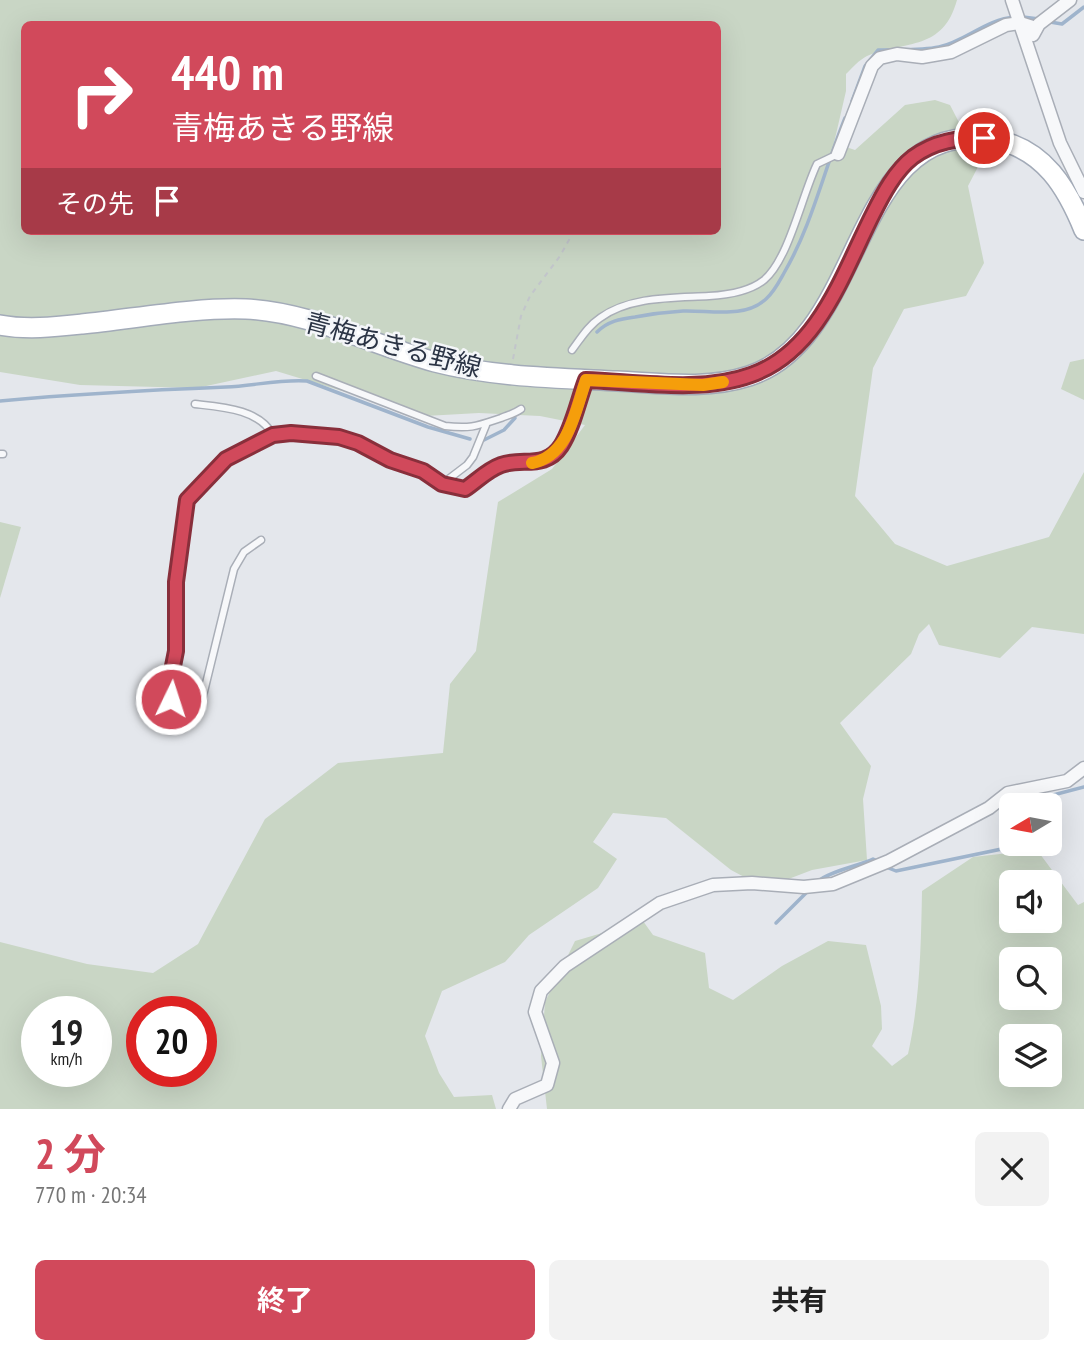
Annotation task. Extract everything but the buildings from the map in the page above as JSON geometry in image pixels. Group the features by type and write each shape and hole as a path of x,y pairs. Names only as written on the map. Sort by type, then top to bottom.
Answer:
{"main road":[{"name":"青梅あきる野線","path":"0,325 33,328 248,309 319,324 434,361 471,370 586,380 703,385 750,376 774,365 795,349 823,312 882,197 898,173 913,158 934,146 958,138 984,138 1030,152 1048,167 1065,188 1084,230"}],"street":[{"path":"1032,56 1033,36 1042,23 1070,0"},
{"path":"1017,14 1042,23"},
{"path":"1017,14 1060,143 1084,192"},
{"path":"838,155 872,66 880,58 897,54 922,57 951,52 1006,25 1017,14"},
{"path":"509,1109 515,1099 547,1085 553,1063 535,1012 541,991 565,966 660,902 713,885 752,883 821,887 889,861 989,808 1008,793 1067,781 1084,768"}],"lane":[{"path":"572,350 588,328 601,317 622,306 650,300 738,292 764,280 782,255 817,164 838,155"},
{"path":"316,376 445,426 466,428 486,425 521,409"},
{"path":"261,540 244,552 234,569 200,708 195,714 181,715 174,709 171,699 171,676 176,651 176,582 187,500 226,459 273,435 317,435 358,443 390,460 423,471 442,484 465,489 490,469 505,463 530,464 551,456 568,432 586,380"},
{"path":"195,404 247,414 264,421 273,435"},
{"path":"442,484 473,457 486,425"}],"path":[{"path":"512,374 521,316 530,296 560,256 572,235"}],"green space":[{"path":"0,0 957,0 943,28 933,36 867,56 846,74 846,91 834,143 855,150 905,105 935,100 950,105 980,163 968,186 984,263 966,296 904,309 873,368 855,496 895,544 947,566 1049,537 1084,472 1084,634 1032,627 1000,658 939,645 929,624 919,634 911,654 840,723 871,766 863,799 867,860 812,870 765,888 731,870 666,818 613,813 593,842 617,859 598,888 529,935 505,962 442,991 425,1036 439,1073 454,1097 492,1095 496,1109 0,1109 0,942 87,964 153,973 198,944 265,819 338,763 443,753 450,684 476,651 498,502 552,469 585,425 540,416 479,413 425,416 276,371 197,388 80,385 0,372"},
{"path":"1084,359 1084,400 1061,389 1070,362"},
{"path":"0,522 21,527 0,598"},
{"path":"999,854 1041,856 1052,870 999,870 999,933 1062,933 1062,884 1078,905 1084,902 1084,1109 547,1109 541,1056 545,1002 575,941 643,921 653,935 705,953 709,988 733,1000 782,966 828,941 866,945 881,1006 882,1029 872,1046 892,1066 908,1054 912,1034 919,973 922,891 973,857"}],"waterway":[{"path":"1050,22 1062,24 1084,7"},
{"path":"852,101 865,66 878,50 939,47 995,22 1015,17"},
{"path":"1023,17 1039,19"},
{"path":"597,332 610,323 624,319 683,311 737,311 748,309 766,299 794,255 845,118"},
{"path":"0,401 307,381 428,427 470,439"},
{"path":"484,440 504,430 515,418"},
{"path":"1061,793 1084,787"},
{"path":"886,867 896,871 999,850"},
{"path":"817,882 843,869 873,859 877,861"},
{"path":"776,923 809,890"}],"slow traffic":[{"path":"532,463 551,456 559,448 568,432 586,380 703,385 723,382"}],"route":[{"path":"171,699 171,676 176,651 176,582 187,500 205,478 226,459 273,435 291,433 339,437 358,443 390,460 423,471 442,484 465,489 490,469 505,463 530,464 551,456 568,432 586,380 703,385 750,376 774,365 795,349 810,332 882,197 898,173 913,158 934,146 958,138 984,138"}]}
